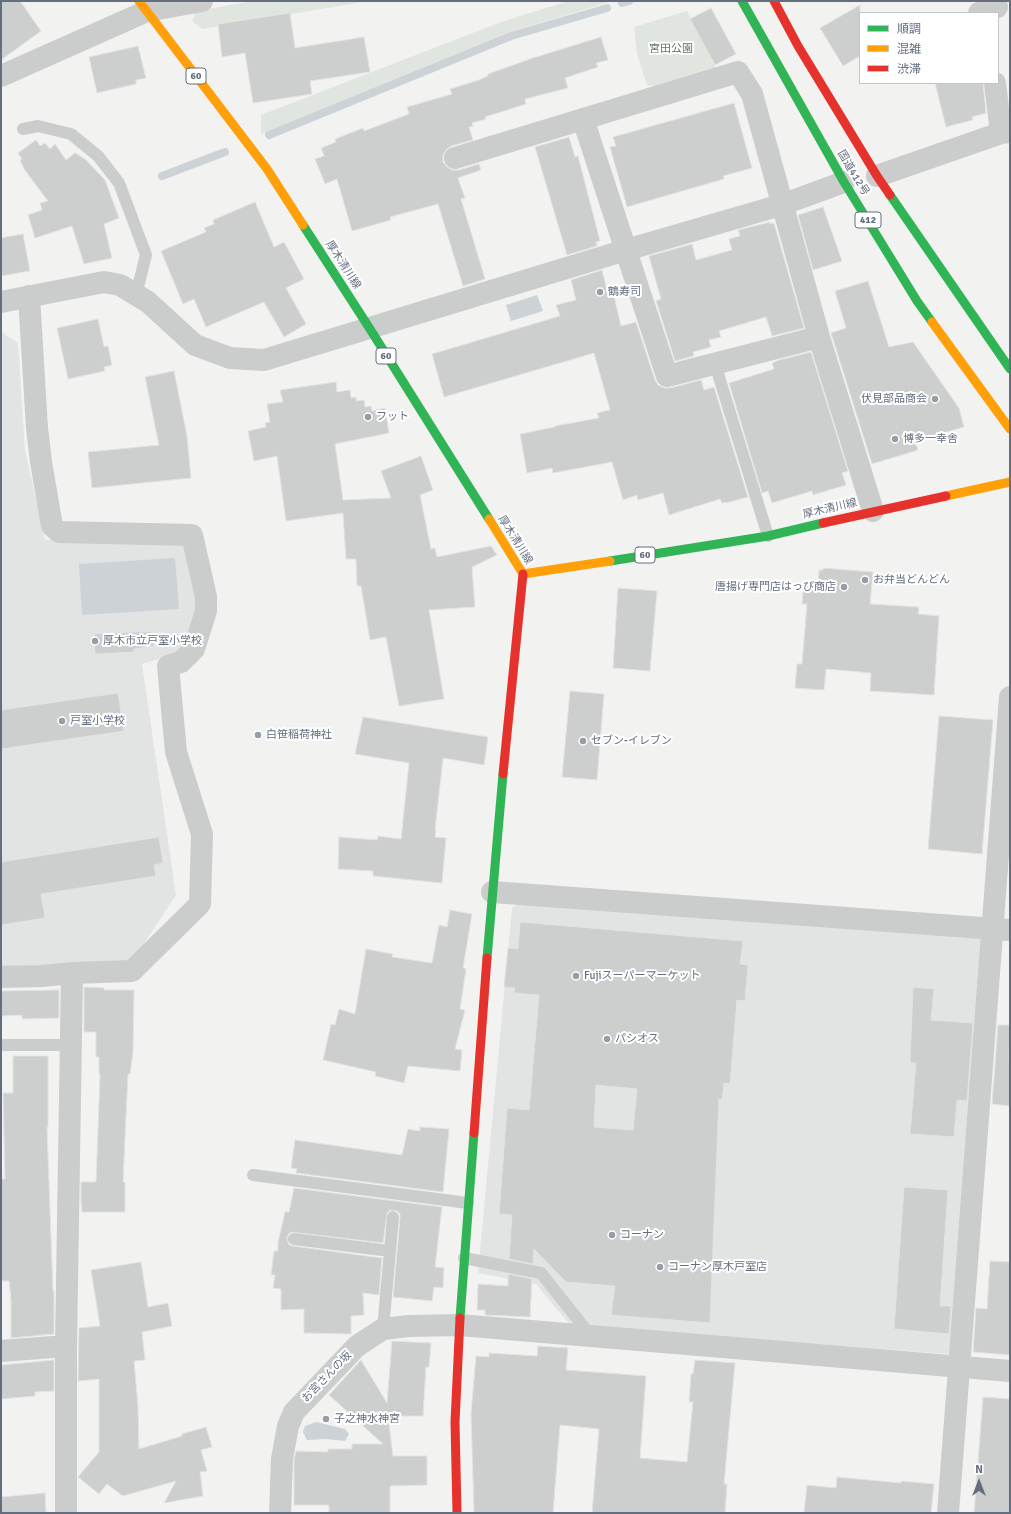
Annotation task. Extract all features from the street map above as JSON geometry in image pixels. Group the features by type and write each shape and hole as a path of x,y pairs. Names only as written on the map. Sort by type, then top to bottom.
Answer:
{"main road":[{"name":"国道412号","path":"742,1 844,182 917,301 1010,429"},
{"name":"国道412号","path":"774,1 798,46 877,176 1010,369"},
{"name":"厚木清川線","path":"143,6 267,169 370,329 523,574 768,536 873,511 1010,482"},
{"path":"457,1513 455,1422 459,1325 492,892 523,574"}],"street":[{"path":"1,76 143,6 202,1"},
{"path":"974,1 985,11"},
{"path":"455,158 738,72 752,94 781,204 819,336 873,511"},
{"path":"877,176 1005,133 995,84"},
{"path":"583,119 666,376 819,336"},
{"path":"1,302 104,282 120,285 148,302 195,344 230,358 264,360 781,204 844,182"},
{"path":"1,977 132,971 200,904 202,834 176,752 168,666 181,662 194,648 206,611 206,597 192,535 59,532 52,526 37,428 29,296"},
{"path":"948,1513 959,1367 1002,930 1010,697"},
{"path":"492,892 1002,930"},
{"path":"66,1513 66,1346 72,973"},
{"name":"お宮さんの坂","path":"280,1513 282,1459 288,1426 294,1412 357,1346 383,1329 409,1326 459,1325 1010,1371"},
{"path":"1,1351 66,1346"}],"lane":[{"path":"23,129 38,126 71,134 98,156 120,183 146,255 136,295"},
{"path":"715,364 768,536"},
{"path":"1,1046 70,1045"},
{"path":"253,1175 468,1203"},
{"path":"383,1329 393,1217"},
{"path":"294,1239 390,1252"},
{"path":"464,1258 541,1273 591,1336"}],"shaded area":[{"path":"537,295 543,311 511,321 506,305"},
{"name":"厚木市立戸室小学校","path":"1,333 18,343 25,450 45,540 179,535 192,546 201,599 183,652 142,664 176,895 132,962 1,968"},
{"path":"175,558 179,609 82,615 79,564"},
{"path":"523,902 982,938 953,1347 948,1354 570,1325 536,1284 478,1273 512,908"},
{"path":"316,1422 345,1429 349,1434 345,1441 326,1439 307,1440 303,1432 305,1426"}],"green space":[{"path":"253,1 369,1 202,29 192,21 196,11"},
{"path":"568,1 609,2 507,33 261,134 261,115 501,22"},
{"name":"宮田公園","path":"687,11 716,68 656,86 647,85 637,54 634,27"}],"building":[{"path":"1,1 20,1 41,31 1,60"},
{"path":"860,5 859,57 843,66 820,28"},
{"path":"711,8 736,54 715,65 690,19"},
{"path":"290,13 295,48 364,37 370,72 310,81 312,94 253,103 245,53 222,57 218,24"},
{"path":"601,37 608,60 596,63 598,67 565,78 568,88 525,99 526,104 485,117 486,119 472,123 473,126 469,127 473,140 451,146 443,155 443,162 452,170 459,170 479,164 481,170 458,178 465,198 461,199 485,279 463,286 438,204 390,217 391,220 352,231 337,179 325,184 315,159 324,156 321,148 336,142 335,139 363,128 364,131 409,114 407,107 452,94 450,89 479,80 488,76 488,74 533,58"},
{"path":"138,46 146,78 136,80 136,84 97,93 89,57"},
{"path":"935,84 983,84 986,113 972,117 973,120 946,127"},
{"path":"734,103 752,168 723,176 724,179 627,207 610,147 616,146 613,137"},
{"path":"569,137 575,157 578,156 600,241 596,242 597,246 567,255 535,147"},
{"path":"36,140 40,146 45,143 50,149 55,144 66,160 75,153 85,159 105,180 119,218 104,224 112,258 84,264 72,226 35,238 28,215 42,210 40,203 48,201 24,169 20,160 22,159 18,153"},
{"path":"255,202 274,247 284,242 304,279 286,288 306,324 284,337 264,302 206,327 194,299 183,304 161,251 206,232 204,228 214,224 213,220"},
{"path":"823,207 842,261 813,270 798,215"},
{"path":"770,222 770,224 774,223 804,328 772,336 766,317 719,331 721,337 709,340 711,347 693,352 694,356 675,361 656,301 661,299 649,256 692,244 696,260 732,250 729,239 740,236 738,230"},
{"path":"23,234 30,271 1,276 1,238"},
{"path":"602,270 608,294 613,292 621,326 636,322 658,385 664,388 670,388 701,380 704,390 714,387 748,497 726,503 722,503 720,499 669,515 663,493 638,500 637,495 623,500 612,462 553,473 552,468 527,473 520,434 599,418 597,413 610,410 594,353 444,397 432,354 560,316 556,305 576,300 571,280"},
{"path":"868,281 889,347 913,342 959,408 964,427 915,441 918,450 872,464 831,333 846,328 835,291"},
{"path":"98,319 104,347 108,346 112,365 104,367 105,371 68,379 57,328"},
{"path":"811,352 848,471 842,473 846,485 813,495 812,491 772,503 768,491 762,493 729,383 774,369 772,363 779,360"},
{"path":"174,371 187,436 191,478 92,488 88,452 159,445 145,377"},
{"path":"336,382 337,392 350,390 351,398 356,397 356,401 364,400 365,407 371,406 372,411 385,408 389,433 335,444 343,500 391,498 381,471 421,456 433,490 420,495 431,549 435,548 437,557 491,546 497,555 472,567 475,607 429,610 444,699 399,706 386,637 370,640 361,586 357,586 356,559 346,559 343,513 286,521 277,456 254,461 248,431 266,427 265,423 270,422 267,404 283,402 280,390"},
{"path":"823,568 873,572 870,604 919,607 918,614 939,616 934,695 870,691 871,673 826,669 824,690 795,688 797,664 802,664 807,604 802,604 804,583 818,585 819,570 823,570"},
{"path":"618,588 657,591 650,671 613,668"},
{"path":"152,632 154,646 134,649 134,652 95,654 94,634"},
{"path":"570,691 604,694 597,780 562,777"},
{"name":"戸室小学校","path":"118,693 124,731 1,749 1,710"},
{"path":"939,716 993,720 982,854 928,849"},
{"path":"363,717 488,737 484,765 443,758 435,830 435,837 446,838 442,883 373,876 373,871 338,869 339,837 377,840 378,836 401,839 409,763 355,754"},
{"path":"159,837 163,863 154,865 156,876 41,894 45,918 1,925 1,862"},
{"path":"450,910 472,914 463,968 466,969 460,1009 465,1010 455,1049 462,1050 460,1071 408,1066 404,1083 375,1076 376,1072 323,1060 331,1024 335,1025 339,1009 355,1014 366,949 393,954 392,957 432,963 439,925 447,927"},
{"path":"520,922 743,941 740,964 748,965 745,1001 737,1000 730,1084 724,1083 722,1100 719,1099 710,1323 611,1315 615,1286 566,1282 534,1249 533,1264 509,1259 512,1215 499,1214 507,1108 529,1110 539,995 514,993 515,988 504,987 508,948 518,949","holes":["596,1085 637,1089 633,1130 594,1127"]},
{"path":"84,987 104,988 104,990 134,990 133,1052 130,1074 128,1074 123,1182 125,1182 125,1212 82,1212 81,1182 96,1182 100,1074 99,1057 96,1057 96,1032 84,1032"},
{"path":"913,987 934,989 931,1020 973,1023 967,1101 957,1100 954,1137 910,1134 916,1063 910,1063"},
{"path":"59,990 59,1018 22,1019 22,1015 1,1016 1,991"},
{"path":"998,1025 1010,1025 1010,1106 992,1104"},
{"path":"13,1056 48,1056 47,1127 54,1291 54,1334 11,1338 11,1300 9,1281 1,1281 1,1179 5,1179 3,1093 13,1093"},
{"path":"420,1127 449,1129 443,1192 296,1173 297,1169 291,1168 295,1140 402,1155 408,1129 420,1131"},
{"path":"904,1187 948,1190 940,1306 951,1306 949,1334 894,1329"},
{"path":"294,1188 442,1207 435,1267 444,1268 443,1288 434,1287 432,1301 393,1297 400,1218 400,1214 397,1211 390,1210 387,1213 383,1243 291,1232 287,1238 289,1245 382,1258 379,1295 363,1293 364,1315 351,1316 351,1334 304,1333 304,1309 281,1310 281,1289 273,1288 275,1275 271,1275 274,1251 278,1251 278,1242 285,1212 289,1212"},
{"path":"990,1261 1010,1262 1010,1355 973,1352 976,1308 987,1309"},
{"path":"141,1262 148,1307 168,1303 172,1326 142,1332 145,1360 134,1361 138,1406 139,1449 206,1427 212,1447 201,1450 207,1471 200,1472 203,1496 164,1503 176,1481 123,1496 107,1484 99,1494 78,1477 99,1452 99,1379 78,1381 79,1328 100,1326 91,1270"},
{"path":"508,1274 532,1279 530,1317 485,1315 485,1310 477,1310 478,1284 508,1286"},
{"path":"392,1341 431,1343 429,1367 426,1367 423,1416 388,1416 393,1456 427,1456 427,1485 390,1486 390,1513 329,1513 329,1505 294,1505 294,1460 296,1451 328,1452 328,1449 352,1449 352,1444 383,1444 329,1395 361,1360 387,1403"},
{"path":"538,1346 568,1348 566,1370 646,1376 640,1458 687,1462 693,1402 689,1402 691,1374 693,1374 695,1360 735,1363 724,1484 727,1484 725,1513 592,1513 599,1429 560,1425 553,1513 474,1513 471,1413 476,1356 489,1357 489,1353 537,1356"},
{"path":"54,1360 54,1391 35,1392 35,1396 1,1399 1,1365"},
{"path":"983,1397 1010,1399 1010,1513 974,1513"},
{"path":"837,1477 901,1483 901,1481 934,1484 931,1513 804,1513 807,1485 836,1488"},
{"path":"45,1493 46,1513 1,1513 1,1497"}],"waterway":[{"path":"622,3 629,1"},
{"path":"269,135 511,36 607,8"},
{"path":"162,176 225,152"}],"traffic: fast":[{"path":"742,1 844,182 917,301 932,322"},
{"path":"890,195 1010,369"},
{"path":"303,225 489,519"},
{"path":"610,561 768,536 823,523"},
{"path":"487,958 503,774"},
{"path":"460,1318 474,1133"}],"traffic: slow":[{"path":"139,1 267,169 303,225"},
{"path":"932,322 1010,429"},
{"path":"946,496 1010,482"},
{"path":"489,519 523,574 610,561"}],"traffic: jam":[{"path":"774,1 798,46 890,195"},
{"path":"823,523 946,496"},
{"path":"503,774 523,574"},
{"path":"474,1133 487,958"},
{"path":"457,1513 455,1422 460,1318"}],"place":[{"name":"鶴寿司","path":"600,292"},
{"name":"伏見部品商会","path":"935,399"},
{"name":"フット","path":"368,417"},
{"name":"博多一幸舎","path":"895,439"},
{"name":"お弁当どんどん","path":"865,580"},
{"name":"唐揚げ専門店はっぴ商店","path":"844,587"},
{"name":"厚木市立戸室小学校","path":"95,641"},
{"name":"戸室小学校","path":"62,721"},
{"name":"白笹稲荷神社","path":"258,735"},
{"name":"セブン-イレブン","path":"583,741"},
{"name":"Fujiスーパーマーケット","path":"576,976"},
{"name":"パシオス","path":"607,1039"},
{"name":"コーナン","path":"612,1235"},
{"name":"コーナン厚木戸室店","path":"660,1267"},
{"name":"子之神水神宮","path":"326,1419"}]}
